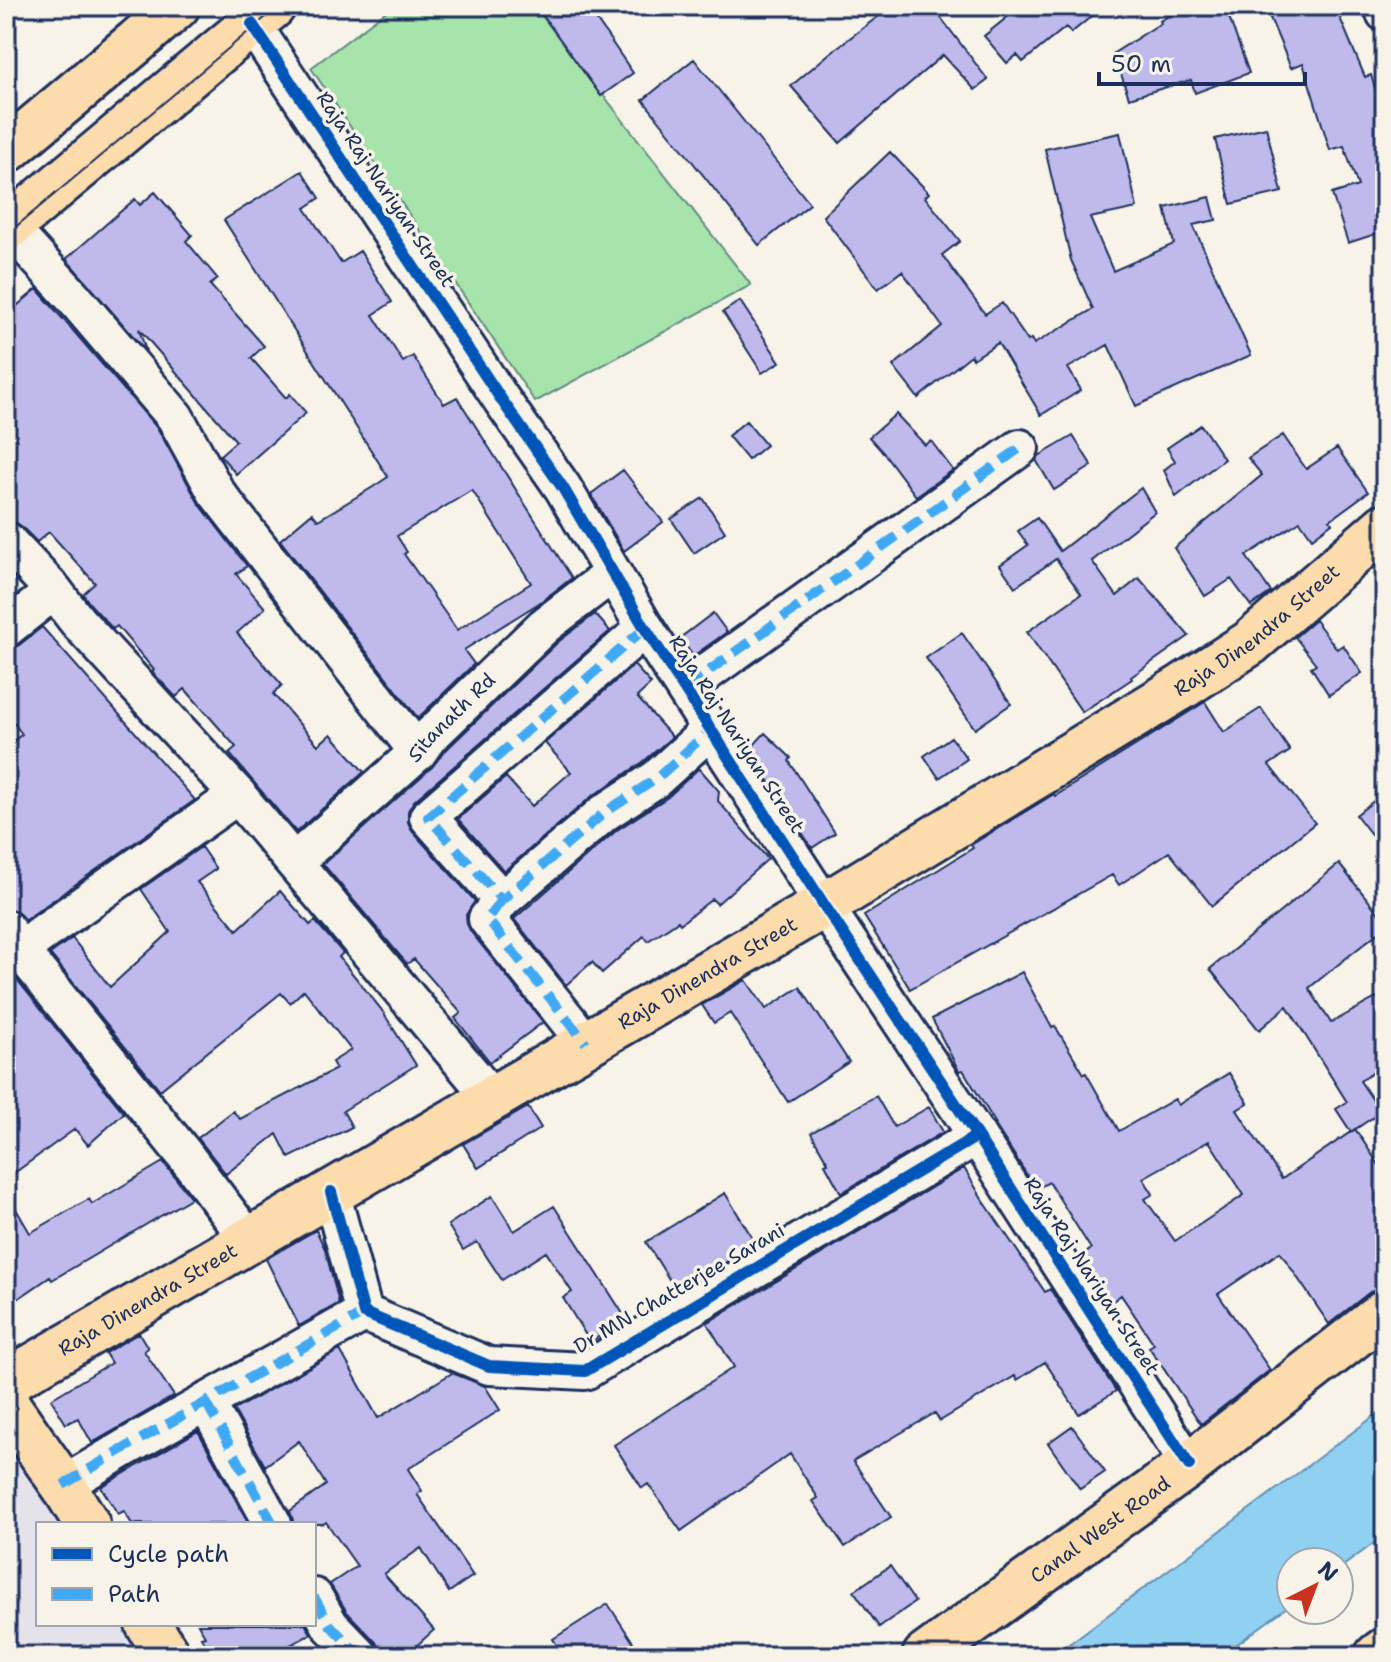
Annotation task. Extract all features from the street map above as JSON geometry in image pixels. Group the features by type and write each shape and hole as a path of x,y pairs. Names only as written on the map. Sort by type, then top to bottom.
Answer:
{"main road":[{"path":"6,151 177,6"},
{"path":"8,228 262,15"},
{"name":"Raja Dinendra Street","path":"6,1382 824,905 1182,687 1250,643 1385,526"},
{"name":"Canal West Road","path":"925,1656 1189,1465 1385,1312"},
{"path":"6,1403 86,1522"},
{"path":"149,1626 168,1656"},
{"path":"1377,1656 1385,1650"}],"street":[{"path":"1382,6 1385,13"},
{"name":"Raja Raj Nariyan Street","path":"262,15 501,399 563,488 612,574 710,730 1189,1465"},
{"path":"8,228 73,297 175,417 216,492 418,752"},
{"path":"685,688 1020,448"},
{"path":"6,540 238,795 492,1098"},
{"name":"Sitanath Rd","path":"294,862 418,752 428,738 544,626 612,574"},
{"path":"6,629 54,591"},
{"path":"502,900 428,817 645,628"},
{"path":"586,1043 487,919 502,900 604,813 656,779 710,730"},
{"path":"238,795 11,946 184,1154 249,1240"},
{"name":"Dr MN Chatterjee Sarani","path":"364,1313 489,1366 585,1371 977,1136"},
{"path":"63,1485 364,1313 331,1192"},
{"path":"206,1402 272,1522"},
{"path":"316,1600 330,1625 360,1656"}],"shaded area":[{"path":"6,1432 63,1522 36,1522 36,1626 128,1626 147,1656 6,1656"}],"green space":[{"path":"393,6 534,6 751,285 535,402 311,68"}],"water":[{"path":"1385,1408 1385,1535 1355,1557 1355,1546 1275,1546 1275,1616 1221,1656 1053,1656"}],"building":[{"path":"536,6 587,6 633,73 601,96"},
{"path":"892,6 932,6 988,80 975,90 943,55 840,143 791,86"},
{"path":"1021,6 1104,6 1071,33 1066,27 1023,62 1017,55 1007,63 984,36"},
{"path":"1185,6 1225,6 1249,73 1195,93 1191,80 1129,98 1114,53"},
{"path":"1265,6 1335,6 1365,77 1371,75 1380,104 1385,103 1385,231 1348,243 1332,194 1358,186 1344,146 1330,150 1303,63 1291,68"},
{"path":"694,59 810,204 759,245 643,100"},
{"path":"1266,127 1282,192 1231,204 1215,139"},
{"path":"1120,133 1137,208 1090,218 1113,271 1174,244 1165,208 1210,197 1216,220 1193,225 1251,355 1136,406 1108,345 1068,368 1081,390 1041,415 998,343 973,359 971,355 918,398 893,366 942,326 902,271 878,289 823,216 890,152 929,193 925,197 960,241 942,255 985,314 1002,303 1028,341 1031,339 1034,344 1093,309 1071,260 1045,149"},
{"path":"302,171 320,198 305,208 341,263 360,251 392,302 373,315 403,362 413,356 444,404 457,397 572,578 539,603 464,650 474,664 418,718 280,540 312,513 318,520 388,477 224,220","holes":["472,490 531,583 457,630 404,554 407,552 397,536"]},
{"path":"155,192 192,235 186,241 218,279 210,285 264,346 251,358 286,398 290,394 306,413 236,474 220,455 236,441 139,329 146,351 66,259 135,199 140,205"},
{"path":"37,289 158,429 198,502 247,566 236,574 265,608 237,633 282,685 273,694 318,745 331,734 364,772 296,832 229,753 236,747 185,689 176,697 152,672 154,670 117,626 113,629 90,604 83,594 95,583 49,532 37,542 6,515 6,315"},
{"path":"740,301 780,362 762,373 723,312"},
{"path":"896,414 925,445 931,441 953,470 916,496 869,437"},
{"path":"746,421 766,445 748,460 728,436"},
{"path":"1201,425 1224,459 1176,497 1164,470 1175,461 1167,448"},
{"path":"1283,435 1306,469 1337,448 1368,492 1330,520 1332,523 1312,538 1300,521 1246,556 1271,592 1251,606 1231,579 1205,596 1174,548 1262,475 1248,458"},
{"path":"1073,436 1092,466 1054,490 1036,460"},
{"path":"623,470 663,522 624,551 591,494"},
{"path":"1141,488 1155,512 1092,561 1117,596 1139,578 1189,636 1082,712 1027,632 1081,594 1056,559 1015,587 1000,565 1028,545 1018,531 1037,518 1060,551"},
{"path":"703,498 725,532 694,553 671,519"},
{"path":"713,613 727,632 693,656 680,638"},
{"path":"595,614 610,631 414,801 408,811 412,831 475,901 466,915 471,932 543,1022 490,1062 455,1018 461,1013 414,959 407,964 323,864 432,767 558,642"},
{"path":"1315,620 1337,649 1343,645 1362,673 1329,695 1311,667 1316,664 1295,637"},
{"path":"42,627 195,800 25,920 16,911 6,908 6,747 22,734 6,713 6,650 19,645"},
{"path":"962,633 1011,704 975,729 926,658"},
{"path":"634,665 651,684 637,697 672,737 643,762 591,797 504,871 458,819 506,777 532,806 571,772 545,743"},
{"path":"1205,702 1224,732 1261,708 1290,751 1269,765 1315,823 1212,906 1169,852 1119,885 1112,875 910,989 864,916 973,848 971,845"},
{"path":"765,733 791,758 789,761 835,833 812,848 749,750"},
{"path":"951,737 967,759 939,778 924,756"},
{"path":"699,768 719,791 718,801 768,859 717,904 712,899 680,924 678,921 648,941 644,936 602,973 592,962 566,985 514,919 617,830 668,797"},
{"path":"1385,792 1385,852 1356,815"},
{"path":"201,847 216,869 197,882 237,930 280,891 310,925 315,921 343,953 339,957 381,1009 416,1065 343,1111 352,1127 289,1158 277,1134 226,1174 198,1138 233,1111 240,1119 336,1069 332,1062 351,1050 304,990 290,1003 281,993 160,1090 50,954 72,938 110,987 170,932 141,889"},
{"path":"1339,864 1385,921 1385,927 1309,988 1331,1023 1385,993 1385,1065 1360,1081 1381,1112 1351,1132 1336,1109 1347,1102 1287,1006 1259,1030 1210,969"},
{"path":"1022,972 1052,1028 1055,1026 1086,1073 1119,1131 1175,1099 1178,1105 1229,1073 1248,1103 1237,1110 1282,1179 1355,1129 1385,1174 1385,1288 1370,1292 1329,1324 1280,1252 1218,1294 1270,1370 1201,1424 1149,1347 1154,1344 1121,1295 1110,1303 1080,1258 1091,1249 1049,1182 1036,1189 963,1070 959,1071 932,1019","holes":["1209,1141 1244,1195 1175,1241 1145,1199 1153,1194 1143,1178"]},
{"path":"15,977 124,1113 88,1145 75,1129 6,1179 6,980"},
{"path":"746,980 766,1009 800,987 849,1062 788,1102 730,1013 714,1023 702,1005"},
{"path":"876,1096 894,1127 929,1107 943,1132 841,1193 811,1133"},
{"path":"528,1107 541,1128 478,1168 463,1144"},
{"path":"163,1162 191,1198 52,1280 50,1277 6,1307 6,1192 30,1233 89,1199 92,1204"},
{"path":"964,1168 1045,1292 1050,1289 1116,1391 1079,1414 1045,1362 1017,1380 1015,1376 940,1421 935,1413 853,1461 891,1517 845,1547 813,1501 818,1498 790,1454 681,1531 648,1484 642,1488 614,1445 734,1367 707,1323"},
{"path":"725,1193 756,1244 677,1292 646,1242"},
{"path":"492,1196 514,1231 554,1206 627,1320 590,1342 563,1298 572,1292 546,1252 502,1280 477,1242 463,1250 448,1225"},
{"path":"316,1230 325,1249 339,1303 299,1326 266,1259"},
{"path":"139,1333 148,1348 144,1351 174,1396 92,1443 78,1418 66,1424 51,1399 111,1363 105,1353"},
{"path":"340,1350 378,1418 452,1373 485,1386 500,1410 408,1469 422,1491 417,1494 473,1576 449,1592 421,1548 384,1574 434,1630 405,1656 382,1656 376,1642 347,1612 330,1584 357,1566 326,1522 293,1522 290,1511 326,1485 299,1441 265,1466 234,1410"},
{"path":"1072,1426 1105,1472 1080,1489 1048,1443"},
{"path":"198,1431 248,1522 131,1522 124,1511 118,1514 101,1487"},
{"path":"890,1566 915,1602 879,1627 854,1591"},
{"path":"608,1604 642,1656 564,1656 553,1639"},
{"path":"199,1626 306,1626 311,1634 270,1656 212,1656 201,1637 205,1636"}],"tram line":[{"path":"6,235 279,6"}],"marked path":[{"path":"685,688 1020,448"},
{"path":"645,628 428,817 502,900 604,813 656,779 710,730"},
{"path":"502,900 487,919 586,1043"},
{"path":"63,1485 364,1313"},
{"path":"206,1402 272,1522"},
{"path":"316,1600 330,1625 360,1656"}],"cycle path":[{"path":"252,24 563,488 645,628 1189,1465"},
{"path":"331,1192 364,1313 489,1366 585,1371 977,1136"}]}
